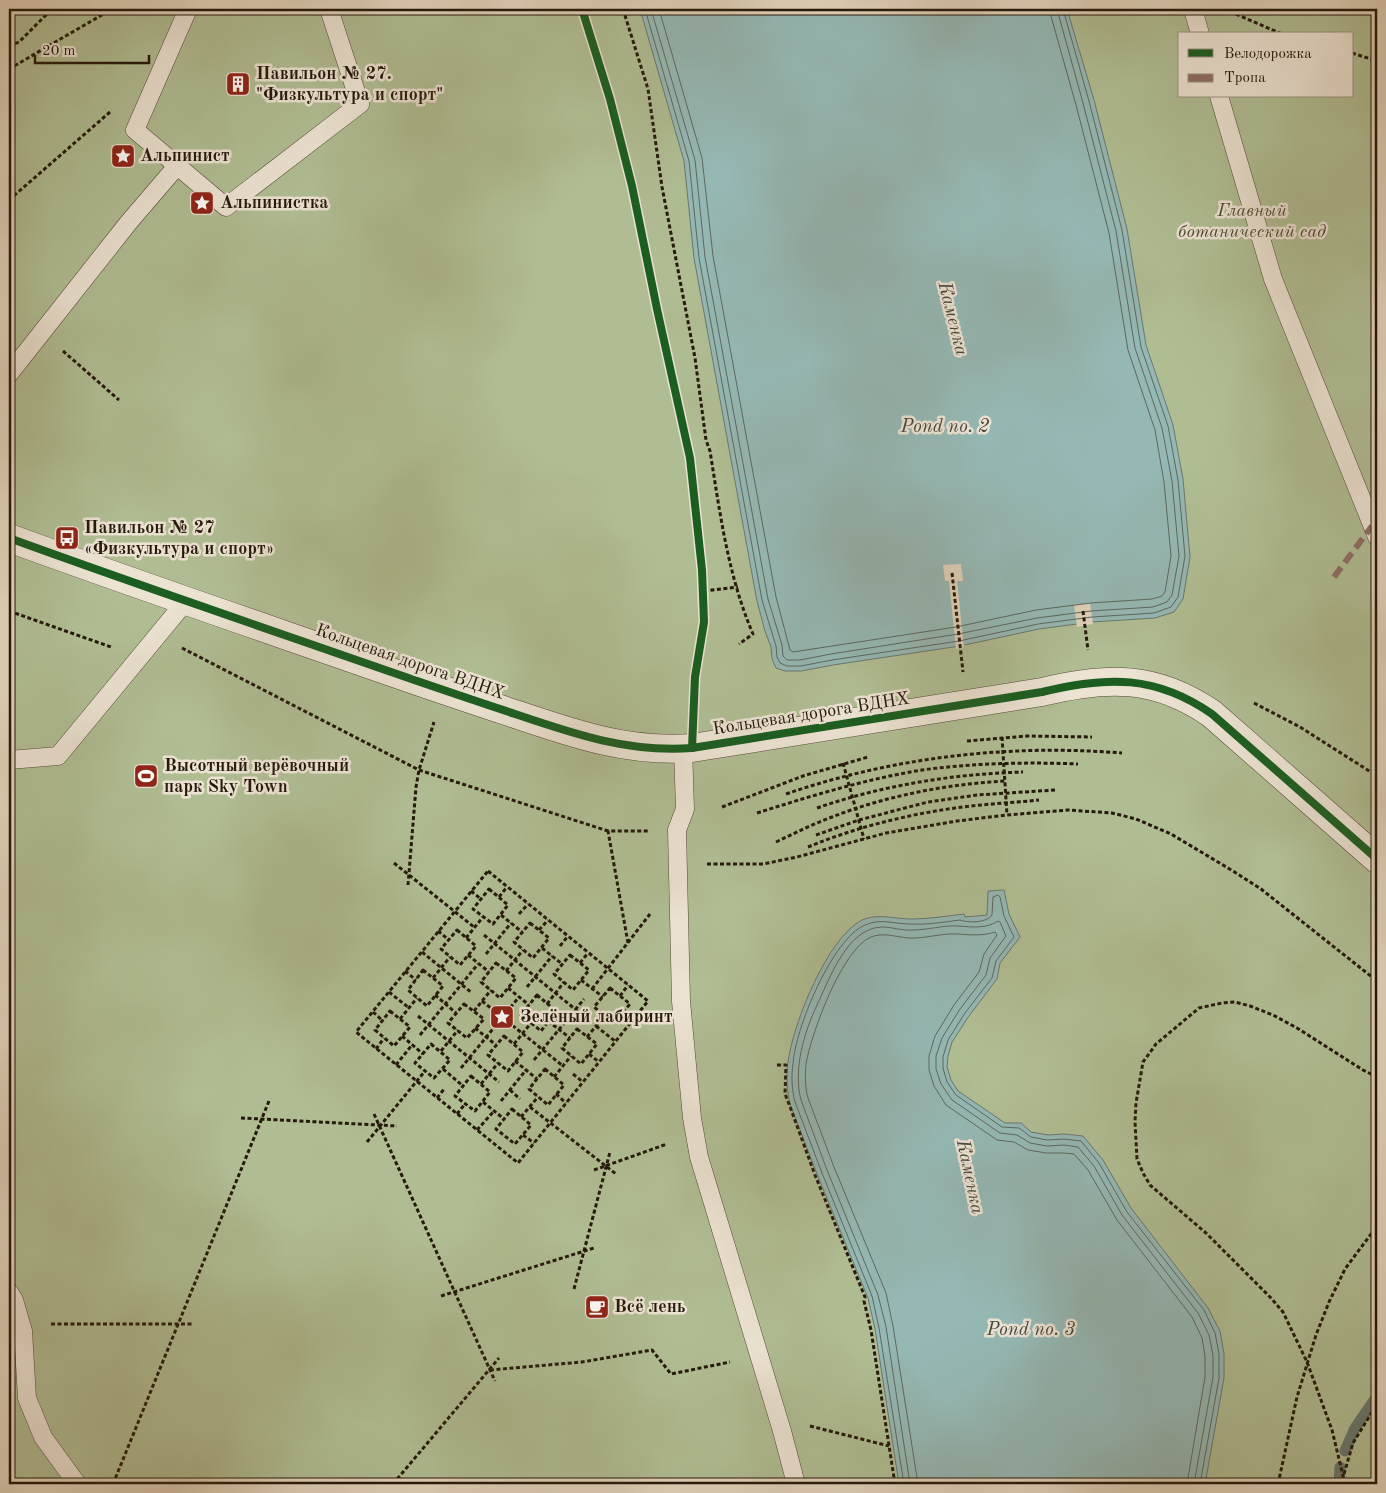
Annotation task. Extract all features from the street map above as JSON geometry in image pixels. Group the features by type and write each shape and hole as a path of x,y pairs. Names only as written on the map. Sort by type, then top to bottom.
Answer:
{"street":[{"name":"Кольцевая дорога ВДНХ","path":"9,538 186,602 444,690 591,739 621,745 687,748 1042,692 1085,683 1120,681 1160,687 1187,697 1212,714 1377,859"}],"lane":[{"path":"188,9 136,130 226,207 360,104 329,9"},
{"path":"1193,9 1199,32"},
{"path":"1220,98 1273,279 1377,537"},
{"path":"9,374 128,222 177,166"},
{"path":"9,760 58,756 186,602"},
{"path":"687,748 685,809 678,830 678,877 681,1001 695,1135 699,1156 782,1431 796,1484"},
{"path":"9,1292 14,1300 21,1324 26,1398 43,1437 77,1484"}],"path":[{"path":"9,46 18,42 52,9"},
{"path":"9,69 112,9"},
{"path":"582,9 610,99 632,186 690,458 704,591 704,622 695,677 687,748"},
{"path":"623,9 648,89 662,187 695,358 706,440 710,451 725,546 746,618 754,634 739,644"},
{"path":"1224,9 1277,32"},
{"path":"1368,9 1377,23"},
{"path":"1354,55 1377,61"},
{"path":"9,200 111,110 136,130"},
{"path":"41,334 120,400"},
{"path":"952,573 964,672"},
{"path":"704,591 738,587"},
{"path":"9,611 139,657"},
{"path":"1082,611 1088,657"},
{"path":"158,636 419,770 559,817 608,831 678,830"},
{"path":"408,885 419,770 444,690"},
{"path":"1245,700 1300,727 1377,776"},
{"path":"964,741 1027,736 1092,737"},
{"path":"1002,737 1008,815"},
{"path":"786,794 847,776 921,760 1003,751 1082,750 1122,753"},
{"path":"722,807 803,776 867,757"},
{"path":"843,763 864,839"},
{"path":"757,813 850,785 922,770 1004,764 1078,764"},
{"path":"818,808 852,796 906,784 952,777 1023,772"},
{"path":"776,842 826,819 856,809 926,791 1005,781"},
{"path":"816,835 859,820 954,797 1056,790"},
{"path":"808,847 930,812 1038,800"},
{"path":"700,864 763,864 932,824 1068,810 1112,813 1159,828 1208,856 1261,890 1377,981"},
{"path":"608,831 628,944"},
{"path":"394,863 474,927"},
{"path":"488,871 648,1002 518,1163 356,1032 454,911 488,871"},
{"path":"592,989 678,877"},
{"path":"499,897 507,887"},
{"path":"489,889 508,905 493,924 473,909 481,899 489,889"},
{"path":"471,891 481,899"},
{"path":"519,914 528,904"},
{"path":"501,914 522,932"},
{"path":"466,938 483,916"},
{"path":"539,930 548,920"},
{"path":"486,954 511,923"},
{"path":"530,923 550,938 533,958 514,942 522,932 530,923"},
{"path":"457,930 476,946 460,965 441,949 449,940 457,930"},
{"path":"438,931 449,940"},
{"path":"484,935 586,1018"},
{"path":"560,946 568,936"},
{"path":"542,948 562,964"},
{"path":"506,970 523,950"},
{"path":"422,952 472,993"},
{"path":"580,963 588,953"},
{"path":"468,955 489,972"},
{"path":"570,955 589,970 573,990 554,974 562,964 570,955"},
{"path":"527,987 552,956"},
{"path":"433,978 450,957"},
{"path":"496,963 516,978 500,998 481,982 489,972 496,963"},
{"path":"420,1035 478,964"},
{"path":"423,970 442,986 427,1006 408,990 416,980 423,970"},
{"path":"405,971 416,980"},
{"path":"581,980 603,997"},
{"path":"547,1004 564,982"},
{"path":"620,996 628,985"},
{"path":"508,988 529,1005"},
{"path":"610,988 630,1004 614,1023 594,1008 603,997 610,988"},
{"path":"474,1011 491,990"},
{"path":"389,992 409,1008"},
{"path":"435,996 456,1013"},
{"path":"537,996 556,1011 541,1031 521,1015 529,1005 537,996"},
{"path":"461,1068 519,997"},
{"path":"400,1019 417,998"},
{"path":"534,1060 584,999"},
{"path":"482,1001 563,1066"},
{"path":"1345,1484 1332,1430 1307,1362 1282,1312 1271,1298 1206,1233 1150,1185 1143,1173 1137,1159 1136,1103 1143,1062 1156,1044 1198,1008 1222,1003 1235,1002 1250,1006 1286,1022 1377,1077"},
{"path":"464,1004 484,1019 468,1038 448,1022 456,1013 464,1004"},
{"path":"390,1011 410,1027 394,1046 375,1030 383,1020 390,1011"},
{"path":"373,1012 383,1020"},
{"path":"622,1013 632,1022"},
{"path":"587,1037 605,1015"},
{"path":"418,1016 499,1082"},
{"path":"548,1021 570,1038"},
{"path":"514,1044 531,1023"},
{"path":"596,1026 616,1042"},
{"path":"475,1028 496,1045"},
{"path":"577,1029 597,1044 581,1064 562,1048 570,1038 577,1029"},
{"path":"441,1052 458,1030"},
{"path":"402,1036 423,1054"},
{"path":"504,1036 523,1052 508,1071 488,1055 496,1045 504,1036"},
{"path":"376,1049 384,1038"},
{"path":"431,1044 450,1060 434,1078 416,1063 423,1054 431,1044"},
{"path":"396,1065 412,1045"},
{"path":"589,1054 599,1062"},
{"path":"554,1077 571,1056"},
{"path":"515,1061 537,1079"},
{"path":"481,1084 498,1063"},
{"path":"777,1065 786,1065 785,1094 788,1104 815,1176 865,1297 864,1301 871,1330 896,1484"},
{"path":"443,1069 463,1086"},
{"path":"545,1069 564,1085 548,1104 529,1089 537,1079 545,1069"},
{"path":"501,1101 526,1070"},
{"path":"366,1142 425,1071"},
{"path":"573,1074 583,1082"},
{"path":"471,1076 490,1092 475,1111 456,1096 463,1086 471,1076"},
{"path":"437,1098 445,1088"},
{"path":"510,1090 520,1099"},
{"path":"556,1094 566,1102"},
{"path":"521,1117 538,1096"},
{"path":"113,1484 269,1101"},
{"path":"483,1102 504,1119"},
{"path":"456,1114 465,1104"},
{"path":"530,1107 616,1174"},
{"path":"512,1109 531,1125 516,1144 496,1129 504,1119 512,1109"},
{"path":"477,1130 494,1111"},
{"path":"374,1114 494,1381"},
{"path":"241,1118 396,1126"},
{"path":"523,1135 534,1143"},
{"path":"594,1170 695,1135"},
{"path":"574,1289 610,1152"},
{"path":"1278,1484 1293,1413 1307,1362 1329,1302 1345,1269 1377,1226"},
{"path":"441,1296 594,1248"},
{"path":"21,1324 193,1324"},
{"path":"490,1370 582,1362 652,1350 671,1374 760,1357"},
{"path":"393,1484 490,1370 498,1358"},
{"path":"1343,1477 1353,1442 1377,1404"},
{"path":"827,1430 889,1446"}],"green space":[{"name":"Главный ботанический сад","path":"9,9 1377,9 1377,1484 9,1484"}],"water":[{"name":"Pond no. 2","path":"640,9 1067,9 1094,100 1127,229 1146,345 1173,425 1183,479 1190,557 1183,599 1174,612 1155,618 1092,622 1039,629 960,646 801,671 785,671 776,668 757,601 694,258 684,161"},
{"name":"Pond no. 3","path":"1004,890 1009,914 1020,937 1000,963 997,979 952,1042 947,1067 951,1080 958,1091 1005,1123 1021,1123 1031,1132 1048,1135 1083,1136 1103,1160 1131,1208 1208,1308 1220,1331 1224,1354 1224,1378 1205,1484 899,1484 875,1329 868,1298 790,1104 787,1083 788,1062 804,1005 836,944 849,930 862,920 874,917 911,919 964,914 965,917 987,915 988,891"}],"pier":[{"path":"961,564 963,581 957,581 964,647 956,649 949,581 945,581 943,565"},
{"path":"1090,603 1093,624 1077,627 1074,605"}],"waterway":[{"path":"1345,1451 1355,1428 1377,1396"},
{"path":"1339,1484 1340,1467"}],"marked path":[{"path":"1334,577 1372,526"}],"cycle path":[{"path":"582,9 610,99 632,186 690,458 702,570 704,622 695,677 692,748"},
{"path":"9,538 203,607 537,721 580,735 646,748 692,748 1088,683 1130,682 1151,686 1191,701 1212,714 1377,859"}],"place":[{"name":"Павильон № 27. \"Физкультура и спорт\"","path":"238,84"},
{"name":"Альпинист","path":"123,156"},
{"name":"Альпинистка","path":"202,203"},
{"name":"Павильон № 27 «Физкультура и спорт»","path":"67,538"},
{"name":"Высотный верёвочный парк Sky Town","path":"146,776"},
{"name":"Зелёный лабиринт","path":"502,1017"},
{"name":"Всё лень","path":"597,1307"}],"water label":[{"name":"Каменка","path":"952,319"},
{"name":"Каменка","path":"969,1177"}]}
